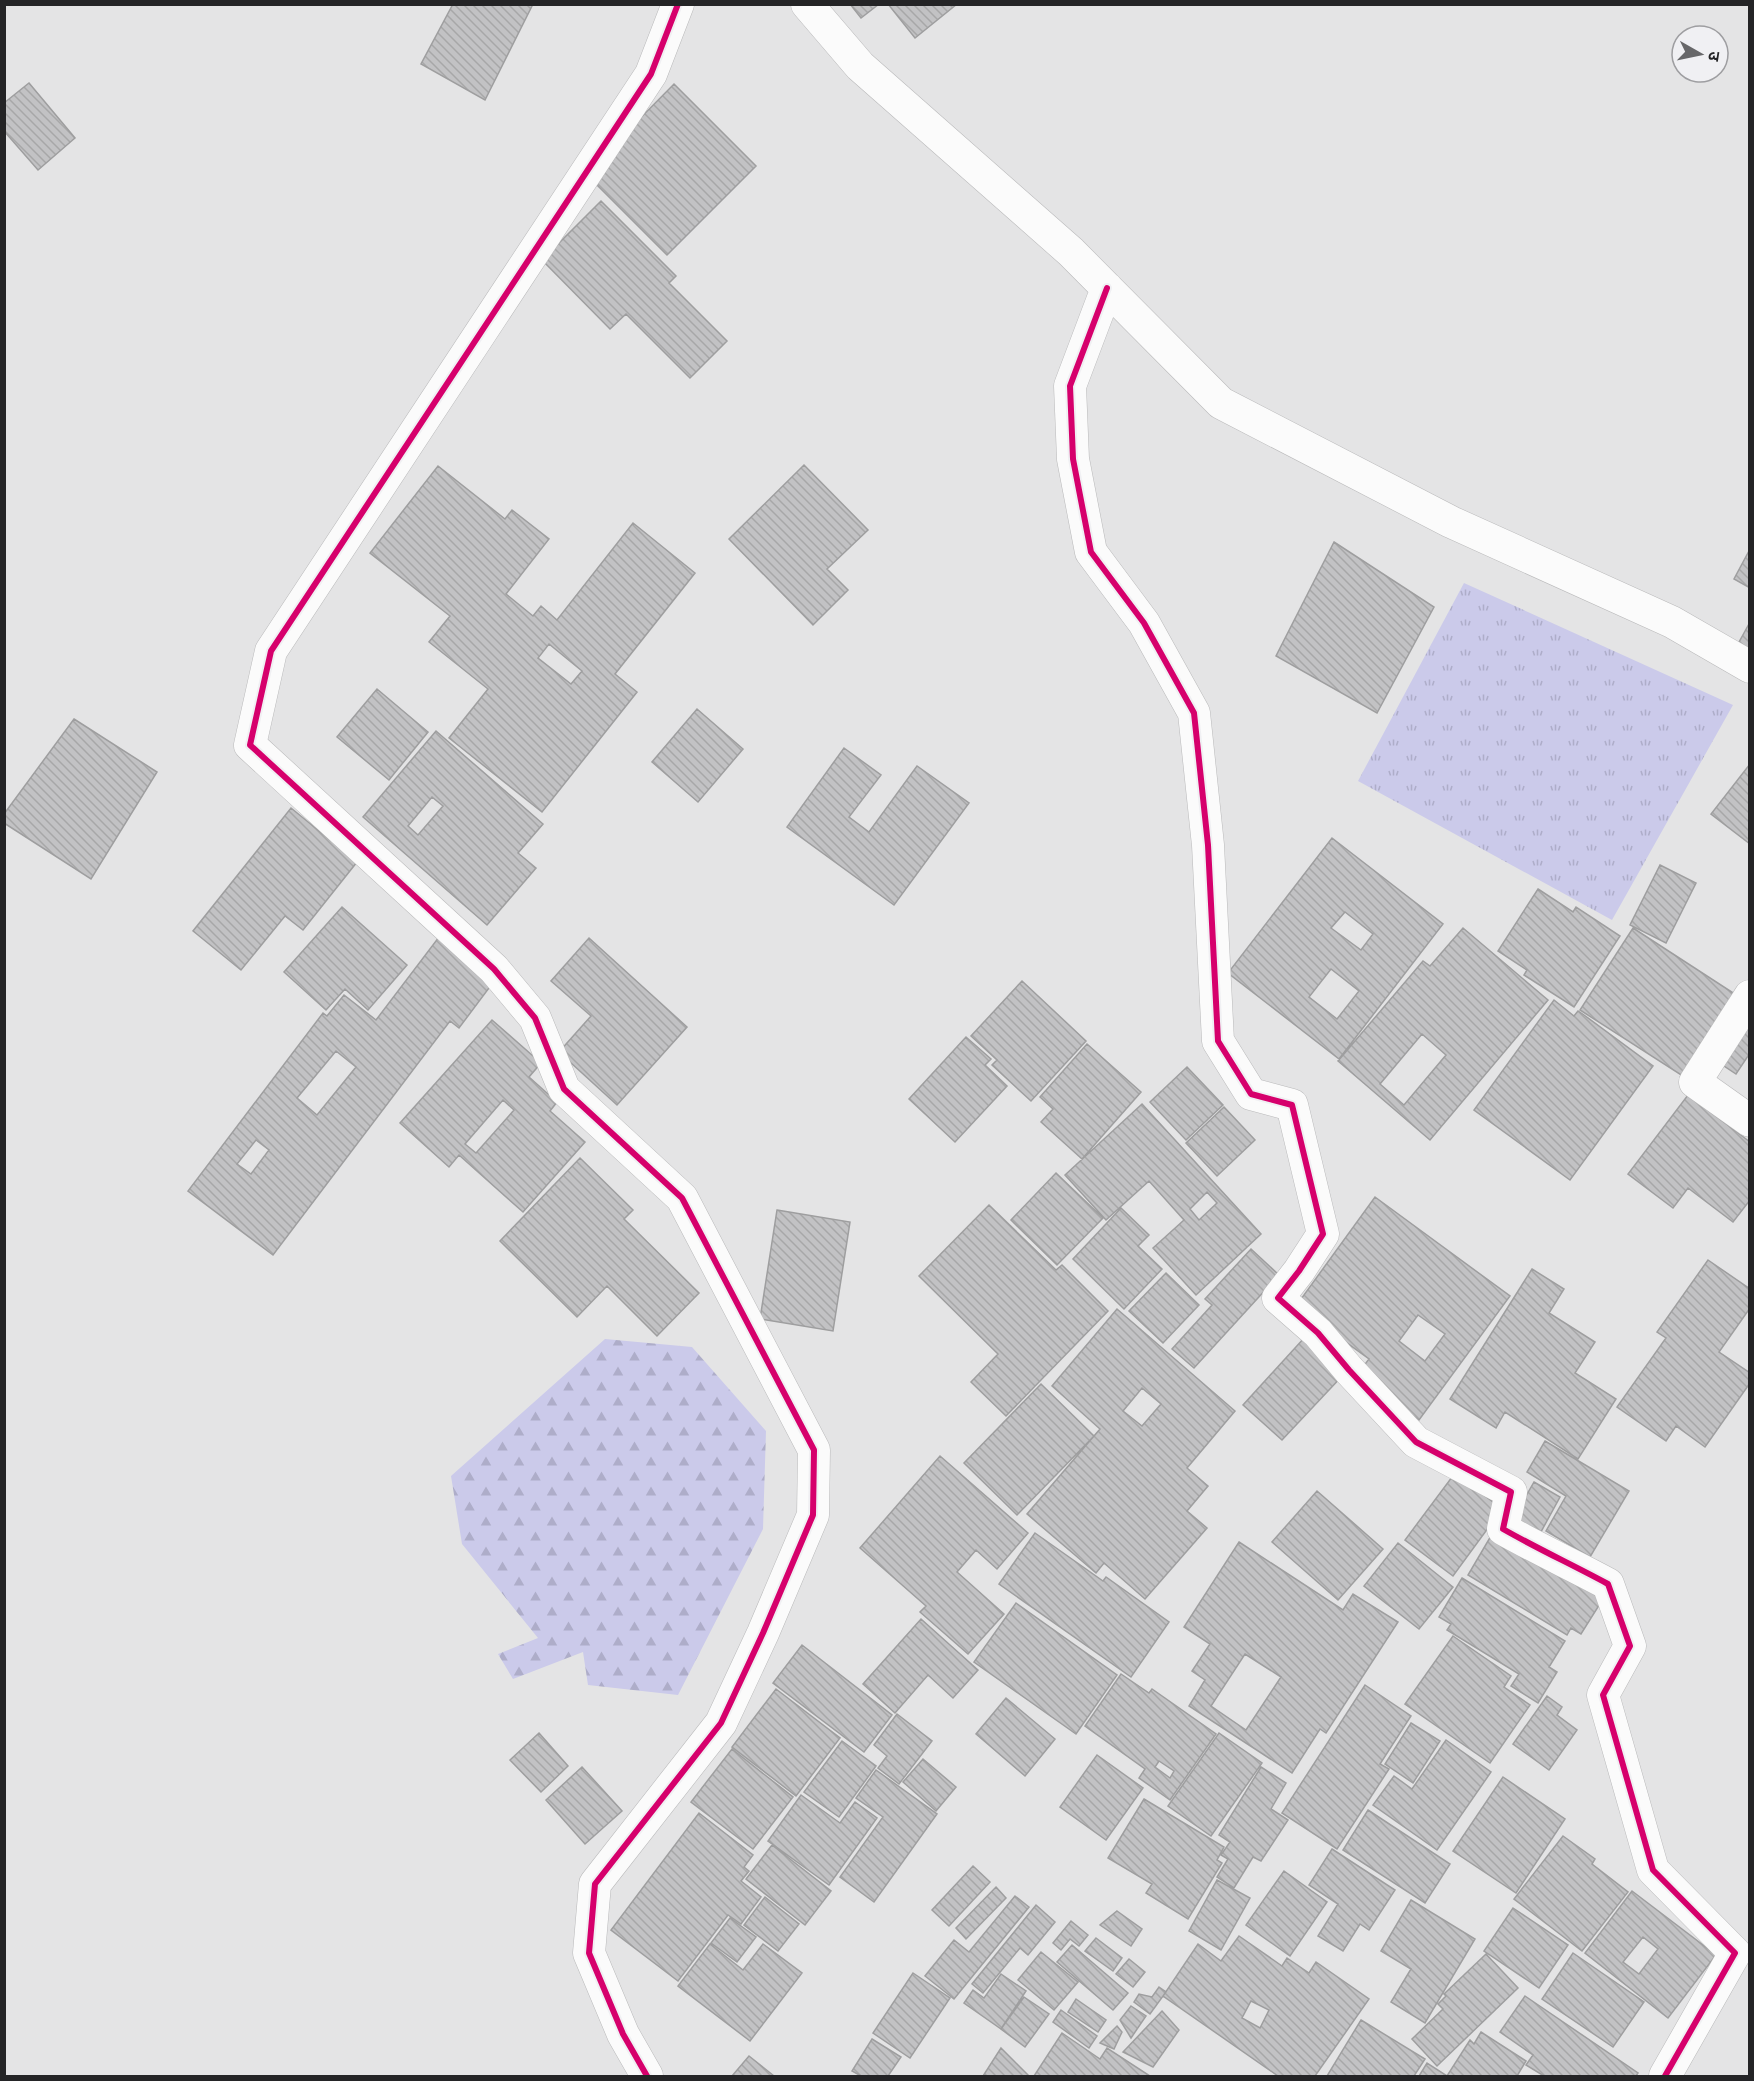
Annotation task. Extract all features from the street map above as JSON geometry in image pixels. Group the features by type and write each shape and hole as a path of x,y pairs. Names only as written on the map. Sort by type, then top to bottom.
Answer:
{"street":[{"path":"647,2076 623,2034 589,1953 595,1884 721,1724 813,1515 814,1450 682,1198 564,1089 535,1018 494,969 250,745 271,651 651,74 678,4"},
{"path":"807,4 860,66 1071,252 1221,403 1451,522 1671,622 1749,667"},
{"path":"1107,288 1070,386 1072,459 1091,552 1144,623 1194,713 1208,844 1218,1041 1251,1094 1292,1105 1321,1223 1323,1234 1278,1298 1318,1333 1416,1442 1511,1492 1503,1529 1550,1556 1608,1584 1630,1646 1603,1695 1653,1870 1736,1953 1665,2076"},
{"path":"1749,996 1695,1082 1749,1121"}],"green space":[{"path":"1464,583 1733,705 1612,920 1358,781"},
{"path":"605,1339 692,1347 766,1431 763,1529 678,1695 588,1685 583,1652 513,1679 498,1654 538,1638 462,1544 451,1476"}],"building":[{"path":"453,4 533,4 485,100 421,64"},
{"path":"850,4 879,4 861,18"},
{"path":"888,4 957,4 915,38"},
{"path":"29,83 75,138 38,170 4,131 4,103"},
{"path":"674,84 756,166 667,255 593,181 595,164"},
{"path":"601,201 676,276 669,283 727,341 690,378 626,314 610,329 542,260"},
{"path":"804,465 868,530 827,569 848,590 813,625 729,539"},
{"path":"438,466 505,519 512,510 549,539 506,594 533,616 541,606 557,620 633,523 695,573 615,674 637,692 542,812 449,738 488,689 429,642 450,616 370,553","holes":["549,644 582,671 571,684 538,658"]},
{"path":"1334,542 1434,607 1377,713 1276,656"},
{"path":"1750,549 1750,588 1734,579"},
{"path":"1750,622 1750,650 1738,644"},
{"path":"377,689 428,732 389,780 337,737"},
{"path":"697,709 743,749 698,802 652,762"},
{"path":"74,719 157,772 91,879 4,823 4,814"},
{"path":"436,731 543,824 518,853 536,868 487,925 363,817","holes":["432,797 443,806 418,835 408,826"]},
{"path":"844,748 881,775 849,817 869,832 917,766 969,803 894,905 787,827"},
{"path":"1750,764 1750,844 1711,814"},
{"path":"291,808 357,862 303,930 285,916 241,970 193,931"},
{"path":"1332,838 1443,924 1339,1059 1228,973","holes":["1345,912 1373,934 1361,950 1331,928","1331,969 1359,991 1337,1019 1309,997"]},
{"path":"1660,865 1696,883 1666,943 1630,925"},
{"path":"1538,889 1573,912 1576,907 1620,936 1574,1007 1524,975 1527,970 1498,951"},
{"path":"342,907 407,965 368,1010 345,989 326,1010 284,972"},
{"path":"1463,928 1548,1000 1430,1140 1338,1061 1423,961 1430,966","holes":["1422,1034 1446,1055 1404,1105 1380,1084"]},
{"path":"1633,928 1741,998 1689,1080 1580,1010"},
{"path":"439,937 495,980 459,1028 450,1021 273,1255 188,1191 323,1013 327,1016 344,995 376,1020","holes":["336,1051 356,1067 317,1115 297,1098","256,1140 269,1150 251,1174 237,1164"]},
{"path":"589,938 687,1027 617,1105 559,1052 591,1016 551,981"},
{"path":"1022,981 1086,1041 1031,1101 992,1065 997,1060 971,1036"},
{"path":"1554,1000 1574,1016 1578,1011 1584,1015 1653,1066 1570,1180 1474,1110"},
{"path":"1750,1004 1750,1053 1736,1074 1712,1058"},
{"path":"492,1020 541,1063 529,1077 557,1102 550,1111 585,1142 523,1212 459,1155 449,1167 400,1123","holes":["503,1100 514,1110 476,1153 465,1144"]},
{"path":"966,1037 991,1059 985,1065 1007,1086 955,1142 909,1099"},
{"path":"1087,1044 1141,1092 1082,1159 1041,1122 1053,1109 1040,1097"},
{"path":"1187,1067 1223,1105 1186,1140 1150,1102"},
{"path":"1688,1095 1750,1142 1750,1200 1733,1222 1688,1188 1673,1208 1628,1174"},
{"path":"1142,1104 1261,1234 1196,1295 1153,1248 1184,1220 1149,1181 1106,1220 1065,1175","holes":["1207,1192 1217,1203 1199,1220 1190,1209"]},
{"path":"1224,1107 1255,1140 1217,1176 1186,1143"},
{"path":"580,1158 633,1210 624,1219 699,1293 657,1336 607,1286 577,1317 500,1241"},
{"path":"1056,1173 1103,1218 1057,1265 1011,1220"},
{"path":"1375,1197 1510,1296 1419,1420 1357,1375 1369,1359 1296,1306","holes":["1418,1315 1445,1334 1425,1361 1399,1341"]},
{"path":"989,1205 1056,1270 1062,1265 1108,1311 1006,1416 971,1382 998,1354 919,1276"},
{"path":"1121,1208 1149,1235 1138,1246 1162,1269 1124,1309 1073,1259"},
{"path":"777,1210 850,1222 833,1331 760,1319"},
{"path":"1251,1249 1279,1275 1194,1368 1172,1349 1212,1305 1205,1299"},
{"path":"1708,1260 1750,1289 1750,1308 1719,1352 1750,1373 1750,1383 1705,1447 1676,1426 1666,1441 1617,1407 1666,1338 1657,1332"},
{"path":"1532,1269 1564,1289 1549,1313 1595,1342 1575,1373 1616,1399 1578,1459 1505,1412 1496,1428 1450,1399"},
{"path":"1166,1273 1199,1305 1163,1343 1129,1311"},
{"path":"1117,1309 1235,1411 1187,1468 1208,1486 1187,1511 1207,1528 1145,1599 1104,1563 1096,1573 1027,1514 1100,1429 1052,1386","holes":["1142,1388 1161,1404 1142,1426 1123,1411"]},
{"path":"1305,1337 1344,1374 1282,1440 1243,1405"},
{"path":"1041,1384 1094,1436 1017,1515 964,1463"},
{"path":"1545,1441 1629,1491 1590,1557 1546,1531 1566,1496 1527,1472"},
{"path":"940,1456 1028,1533 997,1569 976,1550 957,1572 1004,1614 968,1654 920,1612 926,1606 860,1548"},
{"path":"1455,1473 1502,1509 1453,1576 1405,1540"},
{"path":"1534,1482 1560,1497 1536,1541 1509,1526"},
{"path":"1317,1491 1383,1549 1338,1600 1272,1542"},
{"path":"1495,1529 1608,1591 1581,1634 1571,1628 1567,1635 1468,1575"},
{"path":"1035,1533 1103,1581 1106,1577 1169,1622 1131,1677 999,1584"},
{"path":"1239,1542 1343,1610 1353,1594 1398,1622 1326,1733 1320,1729 1292,1773 1189,1706 1205,1680 1192,1671 1210,1644 1184,1627","holes":["1245,1654 1281,1677 1246,1730 1211,1706"]},
{"path":"1398,1543 1453,1587 1419,1629 1364,1586"},
{"path":"1462,1578 1565,1641 1549,1667 1557,1672 1538,1703 1511,1686 1519,1674 1447,1630 1451,1624 1439,1617"},
{"path":"1016,1603 1117,1675 1076,1734 974,1662"},
{"path":"921,1619 978,1670 953,1698 928,1675 895,1713 863,1684"},
{"path":"1453,1636 1511,1676 1504,1687 1530,1705 1490,1763 1405,1704"},
{"path":"802,1645 892,1715 864,1752 773,1683"},
{"path":"1121,1674 1149,1693 1152,1689 1216,1734 1170,1800 1139,1778 1145,1769 1085,1726","holes":["1159,1761 1174,1771 1170,1778 1155,1767"]},
{"path":"1365,1685 1411,1716 1380,1764 1389,1769 1337,1849 1282,1813"},
{"path":"776,1689 840,1738 796,1796 732,1747"},
{"path":"1547,1696 1562,1707 1557,1715 1577,1730 1549,1770 1513,1744"},
{"path":"1006,1698 1055,1739 1025,1776 976,1734"},
{"path":"897,1714 932,1741 899,1784 878,1768 887,1756 874,1745"},
{"path":"1411,1723 1440,1741 1413,1783 1385,1764"},
{"path":"539,1733 568,1766 541,1792 510,1760"},
{"path":"1219,1733 1262,1763 1211,1836 1168,1806"},
{"path":"1446,1740 1491,1772 1437,1850 1373,1805 1394,1776 1412,1789"},
{"path":"842,1741 876,1766 839,1817 804,1792"},
{"path":"732,1749 793,1797 753,1849 691,1802"},
{"path":"1097,1755 1143,1788 1106,1840 1060,1807"},
{"path":"923,1759 956,1787 936,1811 903,1782"},
{"path":"582,1767 622,1811 585,1844 546,1800"},
{"path":"1261,1767 1286,1783 1271,1809 1288,1820 1261,1861 1253,1857 1234,1888 1217,1877 1228,1859 1221,1855 1230,1842 1219,1835"},
{"path":"876,1770 937,1814 874,1902 840,1877 883,1817 856,1798"},
{"path":"1503,1777 1565,1819 1516,1893 1453,1851"},
{"path":"801,1795 840,1823 855,1802 877,1818 829,1885 768,1841"},
{"path":"1144,1799 1224,1847 1217,1860 1222,1863 1188,1919 1146,1893 1152,1884 1108,1858"},
{"path":"1368,1810 1450,1864 1425,1903 1343,1850"},
{"path":"699,1813 753,1855 744,1867 749,1871 741,1881 761,1897 741,1924 728,1915 678,1981 611,1930"},
{"path":"1563,1836 1595,1859 1592,1864 1628,1892 1582,1951 1514,1899"},
{"path":"772,1845 831,1891 805,1925 746,1879"},
{"path":"1332,1849 1395,1890 1369,1930 1360,1924 1343,1951 1318,1936 1338,1904 1309,1885"},
{"path":"973,1866 990,1882 949,1926 932,1910"},
{"path":"1284,1871 1327,1902 1290,1956 1246,1925"},
{"path":"1217,1880 1250,1898 1221,1950 1189,1931"},
{"path":"996,1887 1006,1898 966,1939 956,1928"},
{"path":"1632,1891 1716,1955 1668,2018 1585,1953","holes":["1643,1937 1658,1949 1639,1974 1623,1962"]},
{"path":"1015,1896 1029,1907 954,1999 925,1976 954,1940 969,1952"},
{"path":"765,1897 799,1924 778,1951 744,1925"},
{"path":"1411,1900 1475,1939 1425,2023 1391,2002 1411,1969 1381,1951"},
{"path":"1036,1905 1055,1922 1028,1955 1020,1948 983,1993 972,1984"},
{"path":"1513,1908 1568,1945 1539,1988 1484,1951"},
{"path":"1117,1911 1142,1929 1131,1946 1100,1925"},
{"path":"730,1918 756,1937 737,1962 711,1943"},
{"path":"1071,1921 1088,1935 1079,1946 1070,1939 1061,1950 1053,1943"},
{"path":"1239,1936 1282,1966 1287,1958 1309,1973 1316,1962 1369,1999 1315,2076 1278,2076 1163,1996 1198,1944 1221,1961","holes":["1251,2001 1269,2010 1260,2028 1242,2018"]},
{"path":"1096,1938 1122,1958 1113,1971 1085,1951"},
{"path":"710,1944 743,1970 763,1944 802,1973 750,2041 678,1986"},
{"path":"1072,1945 1128,1993 1113,2010 1057,1962"},
{"path":"1041,1952 1078,1982 1054,2010 1018,1980"},
{"path":"1573,1953 1644,2002 1613,2047 1542,1999"},
{"path":"1486,1954 1518,1988 1437,2066 1412,2039 1443,2009 1438,2004 1446,1996 1444,1994"},
{"path":"1129,1959 1145,1972 1133,1987 1116,1974"},
{"path":"913,1973 950,1998 910,2058 873,2033"},
{"path":"1001,1974 1026,1991 1001,2029 964,2003 973,1990 984,1998"},
{"path":"1159,1987 1166,1992 1150,2014 1134,2002 1139,1994 1152,1997"},
{"path":"1525,1996 1638,2073 1636,2076 1544,2076 1526,2065 1533,2055 1500,2032"},
{"path":"1024,1997 1049,2014 1025,2047 1001,2029"},
{"path":"1076,1999 1106,2020 1098,2032 1068,2012"},
{"path":"1131,2006 1146,2016 1131,2038 1120,2020"},
{"path":"1061,2010 1097,2036 1089,2048 1053,2022"},
{"path":"1162,2011 1179,2030 1153,2067 1123,2052"},
{"path":"1361,2020 1425,2059 1414,2076 1327,2076"},
{"path":"1117,2026 1122,2032 1114,2049 1100,2043"},
{"path":"1481,2032 1526,2061 1517,2076 1447,2076 1470,2040 1474,2044"},
{"path":"1062,2033 1100,2059 1107,2048 1150,2076 1034,2076"},
{"path":"872,2039 901,2057 888,2076 861,2076 852,2071"},
{"path":"1001,2048 1029,2076 983,2076"},
{"path":"749,2056 774,2076 732,2076"},
{"path":"1427,2063 1447,2076 1419,2076"}],"cycle path":[{"path":"647,2076 623,2034 589,1953 595,1884 721,1723 763,1633 813,1515 814,1450 682,1198 564,1089 535,1018 494,969 250,745 271,651 651,74 678,4"},
{"path":"1107,288 1070,386 1073,459 1091,552 1144,623 1194,713 1208,845 1218,1041 1251,1094 1292,1105 1323,1234 1278,1298 1318,1333 1416,1442 1511,1492 1503,1529 1608,1584 1630,1646 1603,1695 1653,1870 1735,1953 1665,2076"}]}
